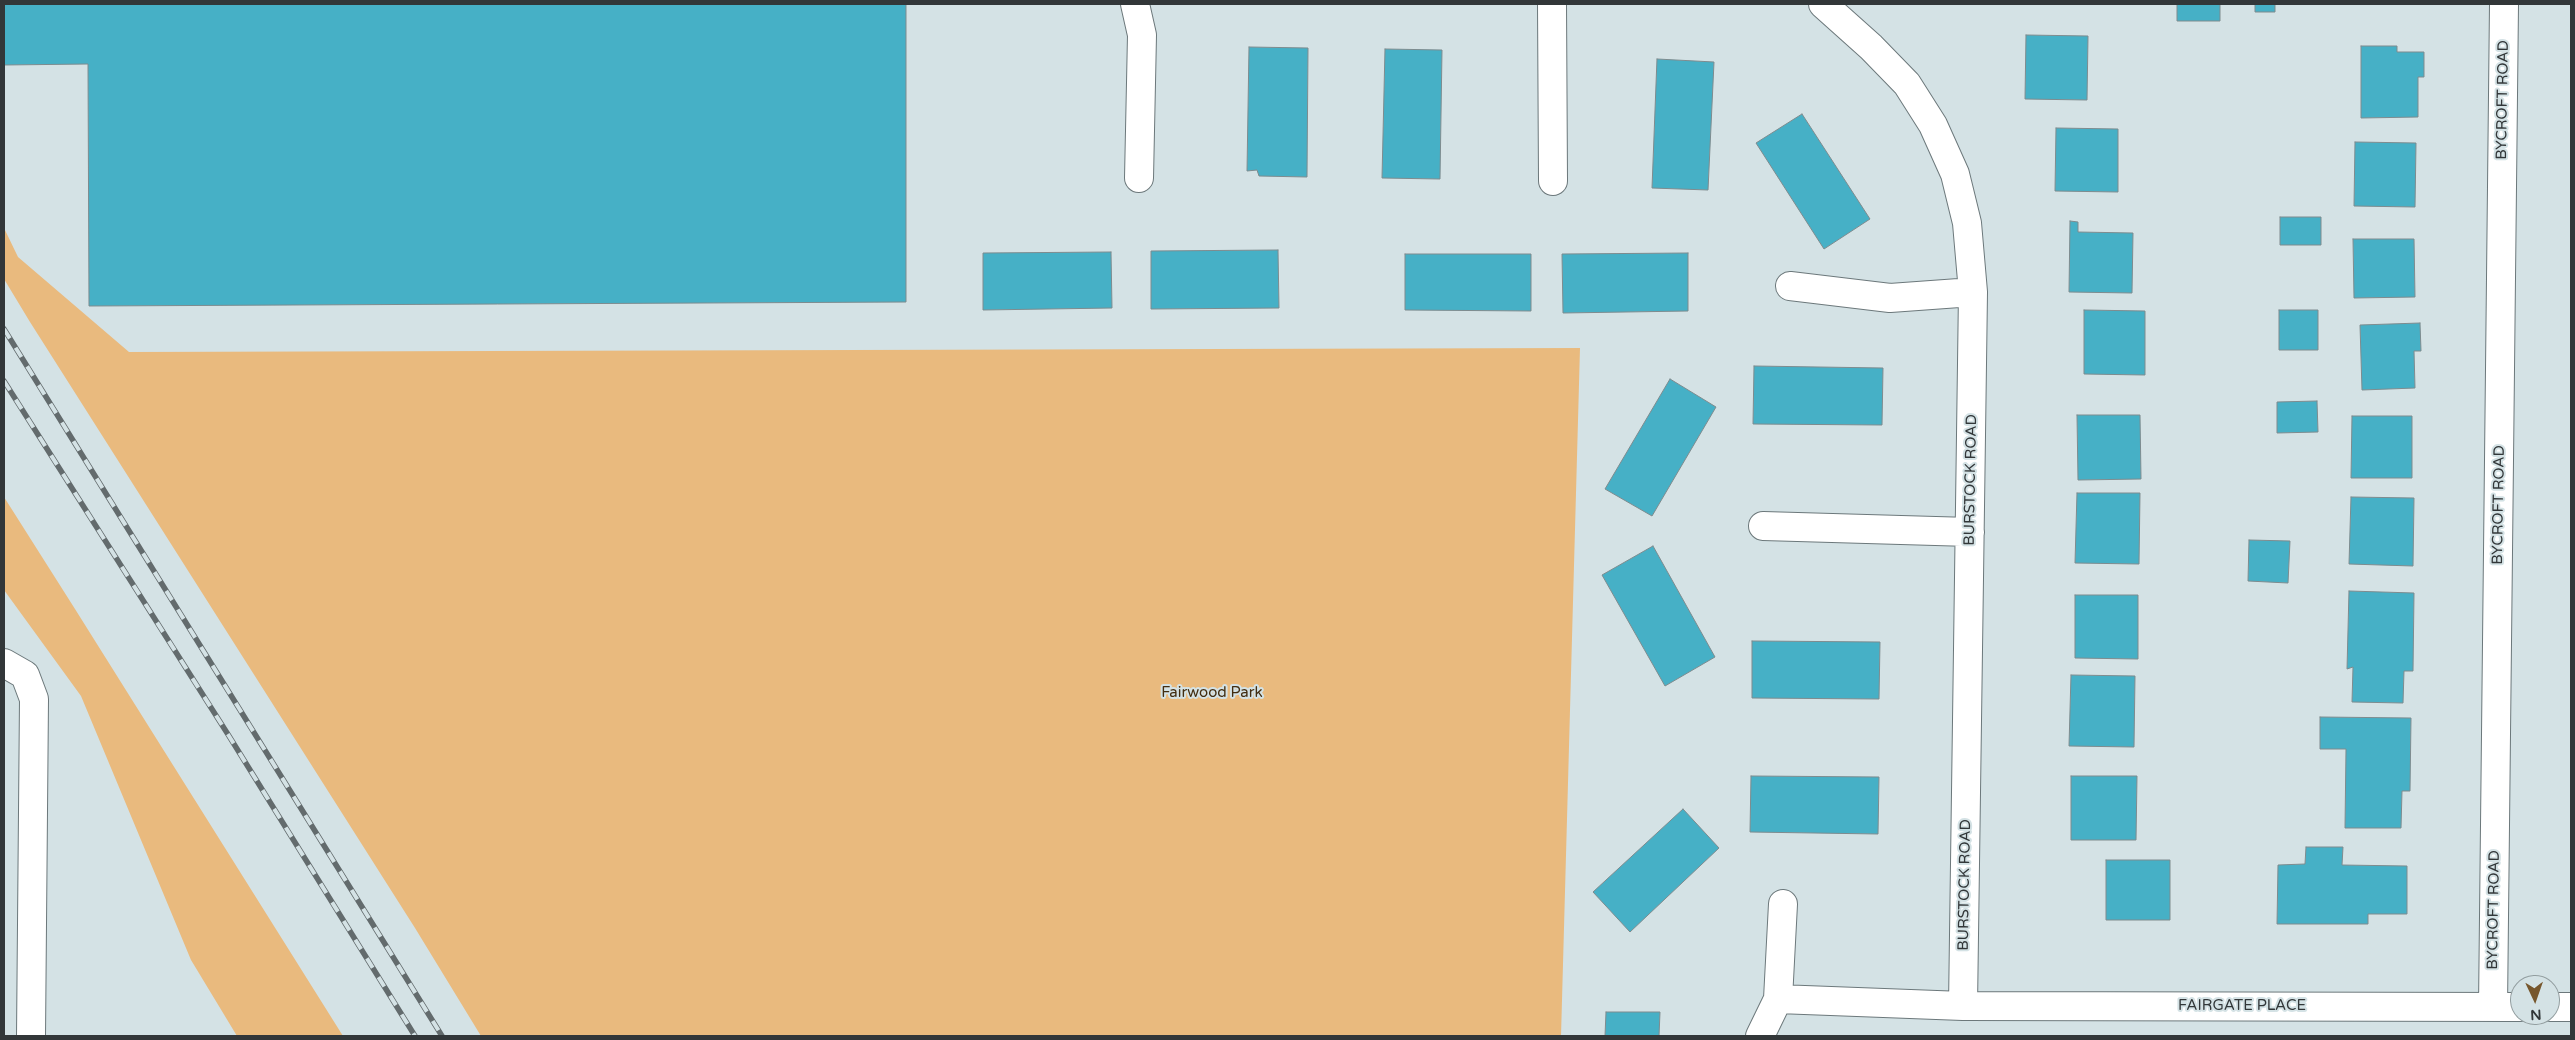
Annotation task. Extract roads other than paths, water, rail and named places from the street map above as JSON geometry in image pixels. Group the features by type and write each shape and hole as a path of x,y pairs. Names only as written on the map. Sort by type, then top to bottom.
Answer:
{"street":[{"path":"1135,4 1142,35 1139,178"},
{"path":"1552,4 1553,181"},
{"name":"BURSTOCK ROAD","path":"1825,4 1907,84 1933,125 1955,174 1967,224 1973,292 1963,1006"},
{"name":"BYCROFT ROAD","path":"2504,4 2507,1007"},
{"path":"1790,286 1890,298 1973,292"},
{"path":"1763,526 1970,532"},
{"path":"4,663 25,675 34,699 31,1036"},
{"path":"1760,1036 1778,999 1783,904"},
{"name":"FAIRGATE PLACE","path":"1778,999 1963,1006 2507,1007"}],"railway":[{"path":"4,329 442,1036"},
{"path":"4,381 229,736 415,1036"}],"park label":[{"name":"Fairwood Park","path":"1212,693"}]}
